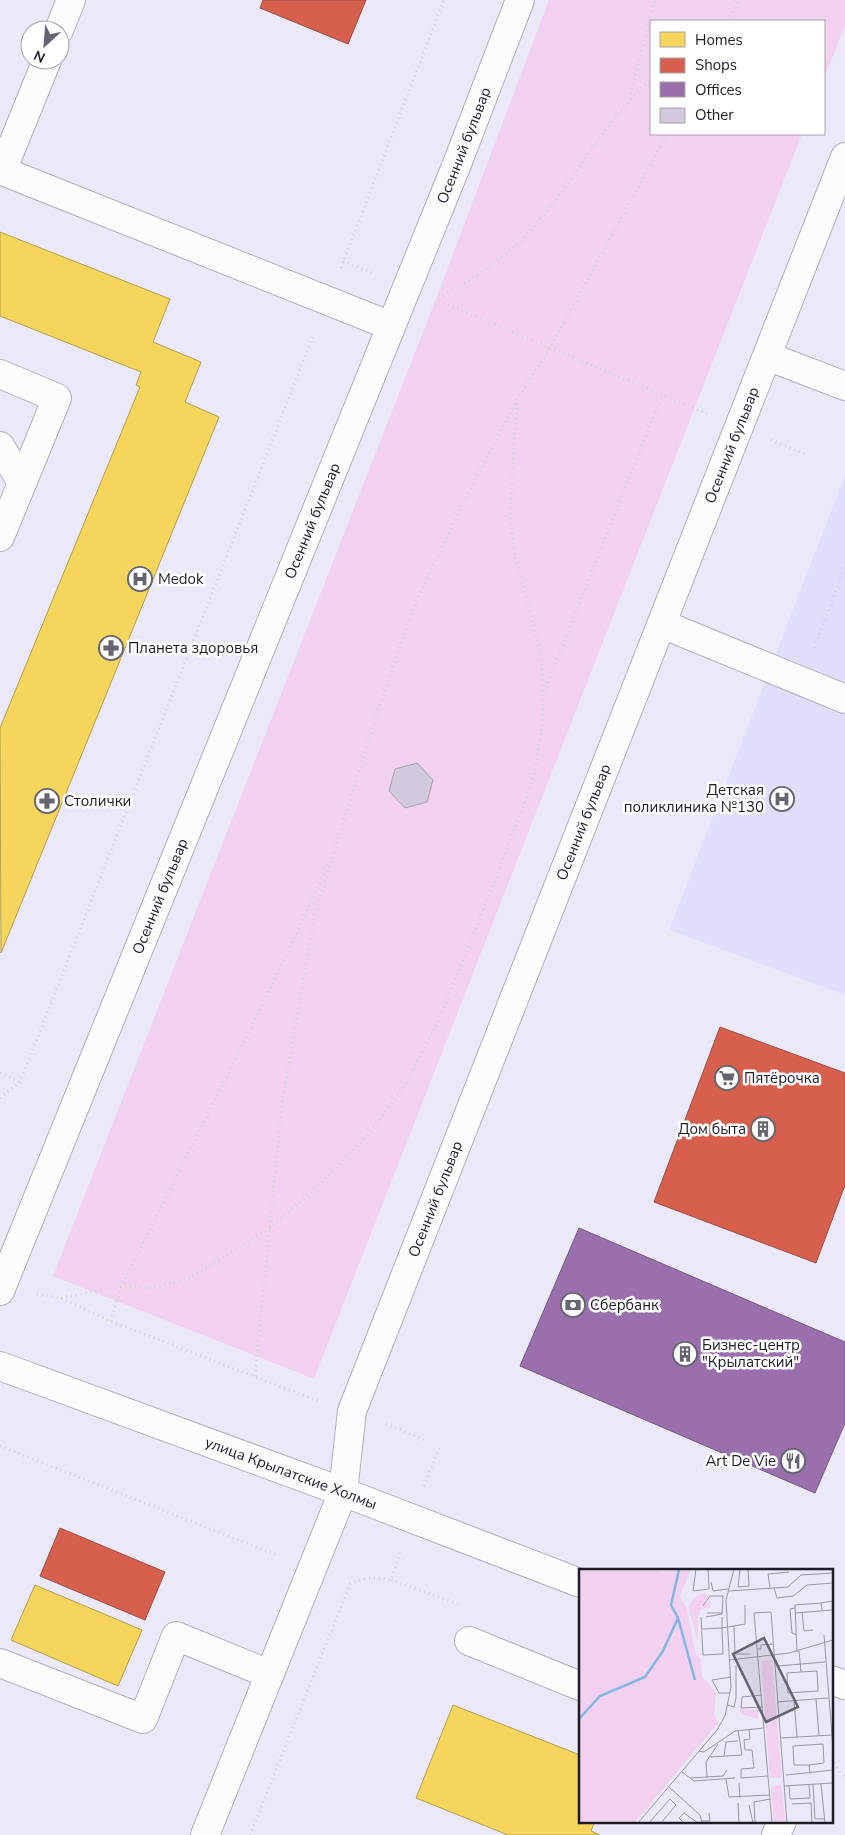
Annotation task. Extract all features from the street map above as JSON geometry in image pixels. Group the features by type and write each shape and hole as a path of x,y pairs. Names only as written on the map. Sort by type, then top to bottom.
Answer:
{"street":[{"path":"62,20 70,0"},
{"name":"Осенний бульвар","path":"0,1291 392,326 520,0"},
{"path":"42,70 1,171 392,326"},
{"name":"Осенний бульвар","path":"205,1835 343,1492 352,1411 845,157"},
{"path":"767,356 845,386"},
{"path":"0,374 57,398 0,537"},
{"path":"0,446 22,483"},
{"path":"662,624 845,699"},
{"name":"улица Крылатские Холмы","path":"0,1366 343,1492 579,1583"},
{"path":"0,1663 143,1719 176,1636 269,1674"},
{"path":"469,1641 579,1686"},
{"path":"832,1680 845,1685"},
{"path":"776,1835 782,1822"}],"path":[{"path":"0,1098 20,1082 444,0"},
{"path":"629,99 655,0"},
{"path":"729,20 739,0"},
{"path":"650,80 629,99 538,222 471,281 436,300 807,456"},
{"path":"255,1376 283,1094 314,918 377,713 412,611 464,501 517,400 550,348 666,135"},
{"path":"543,695 662,394"},
{"path":"427,1441 352,1411 299,1396 255,1376 110,1321 61,1298 122,1286 152,1288 188,1279 270,1228 318,1186 367,1136 404,1088 437,1024 491,891 534,777 542,728 541,654 514,552 510,514 517,400"},
{"path":"801,681 845,567"},
{"path":"110,1321 122,1286 254,1022 335,851"},
{"path":"0,1073 20,1082"},
{"path":"0,1446 350,1584"},
{"path":"250,1835 350,1584 359,1579 373,1577 391,1580 440,1446"},
{"path":"832,1760 845,1779"}],"shaded area":[{"path":"549,0 845,0 845,25 825,76 825,20 650,20 650,135 802,135 314,1379 53,1276 436,299"},
{"name":"Детская поликлиника №130","path":"845,475 845,995 669,930"}],"building: Homes":[{"path":"0,232 170,299 153,342 201,362 185,402 219,417 1,953 0,728 140,387 136,385 141,372 0,316"},
{"path":"35,1585 142,1630 118,1686 11,1640"},
{"path":"453,1705 579,1755 579,1822 595,1822 591,1831 600,1835 508,1835 416,1798"}],"building: Shops":[{"path":"263,0 366,0 348,44 260,8"},
{"name":"Дом быта","path":"720,1027 845,1073 845,1185 816,1263 654,1202"},
{"path":"60,1528 165,1572 145,1620 40,1576"}],"building: Offices":[{"name":"Бизнес-центр \"Крылатский\"","path":"579,1228 845,1342 845,1423 815,1493 520,1366"}],"building: Other":[{"path":"417,763 433,780 427,802 405,808 389,791 395,769"}],"place":[{"name":"Medok","path":"140,579"},
{"name":"Планета здоровья","path":"111,648"},
{"name":"Детская поликлиника №130","path":"782,799"},
{"name":"Столички","path":"47,801"},
{"name":"Пятёрочка","path":"727,1078"},
{"name":"Дом быта","path":"763,1129"},
{"name":"Сбербанк","path":"573,1305"},
{"name":"Бизнес-центр \"Крылатский\"","path":"685,1354"},
{"name":"Art De Vie","path":"793,1461"}]}
